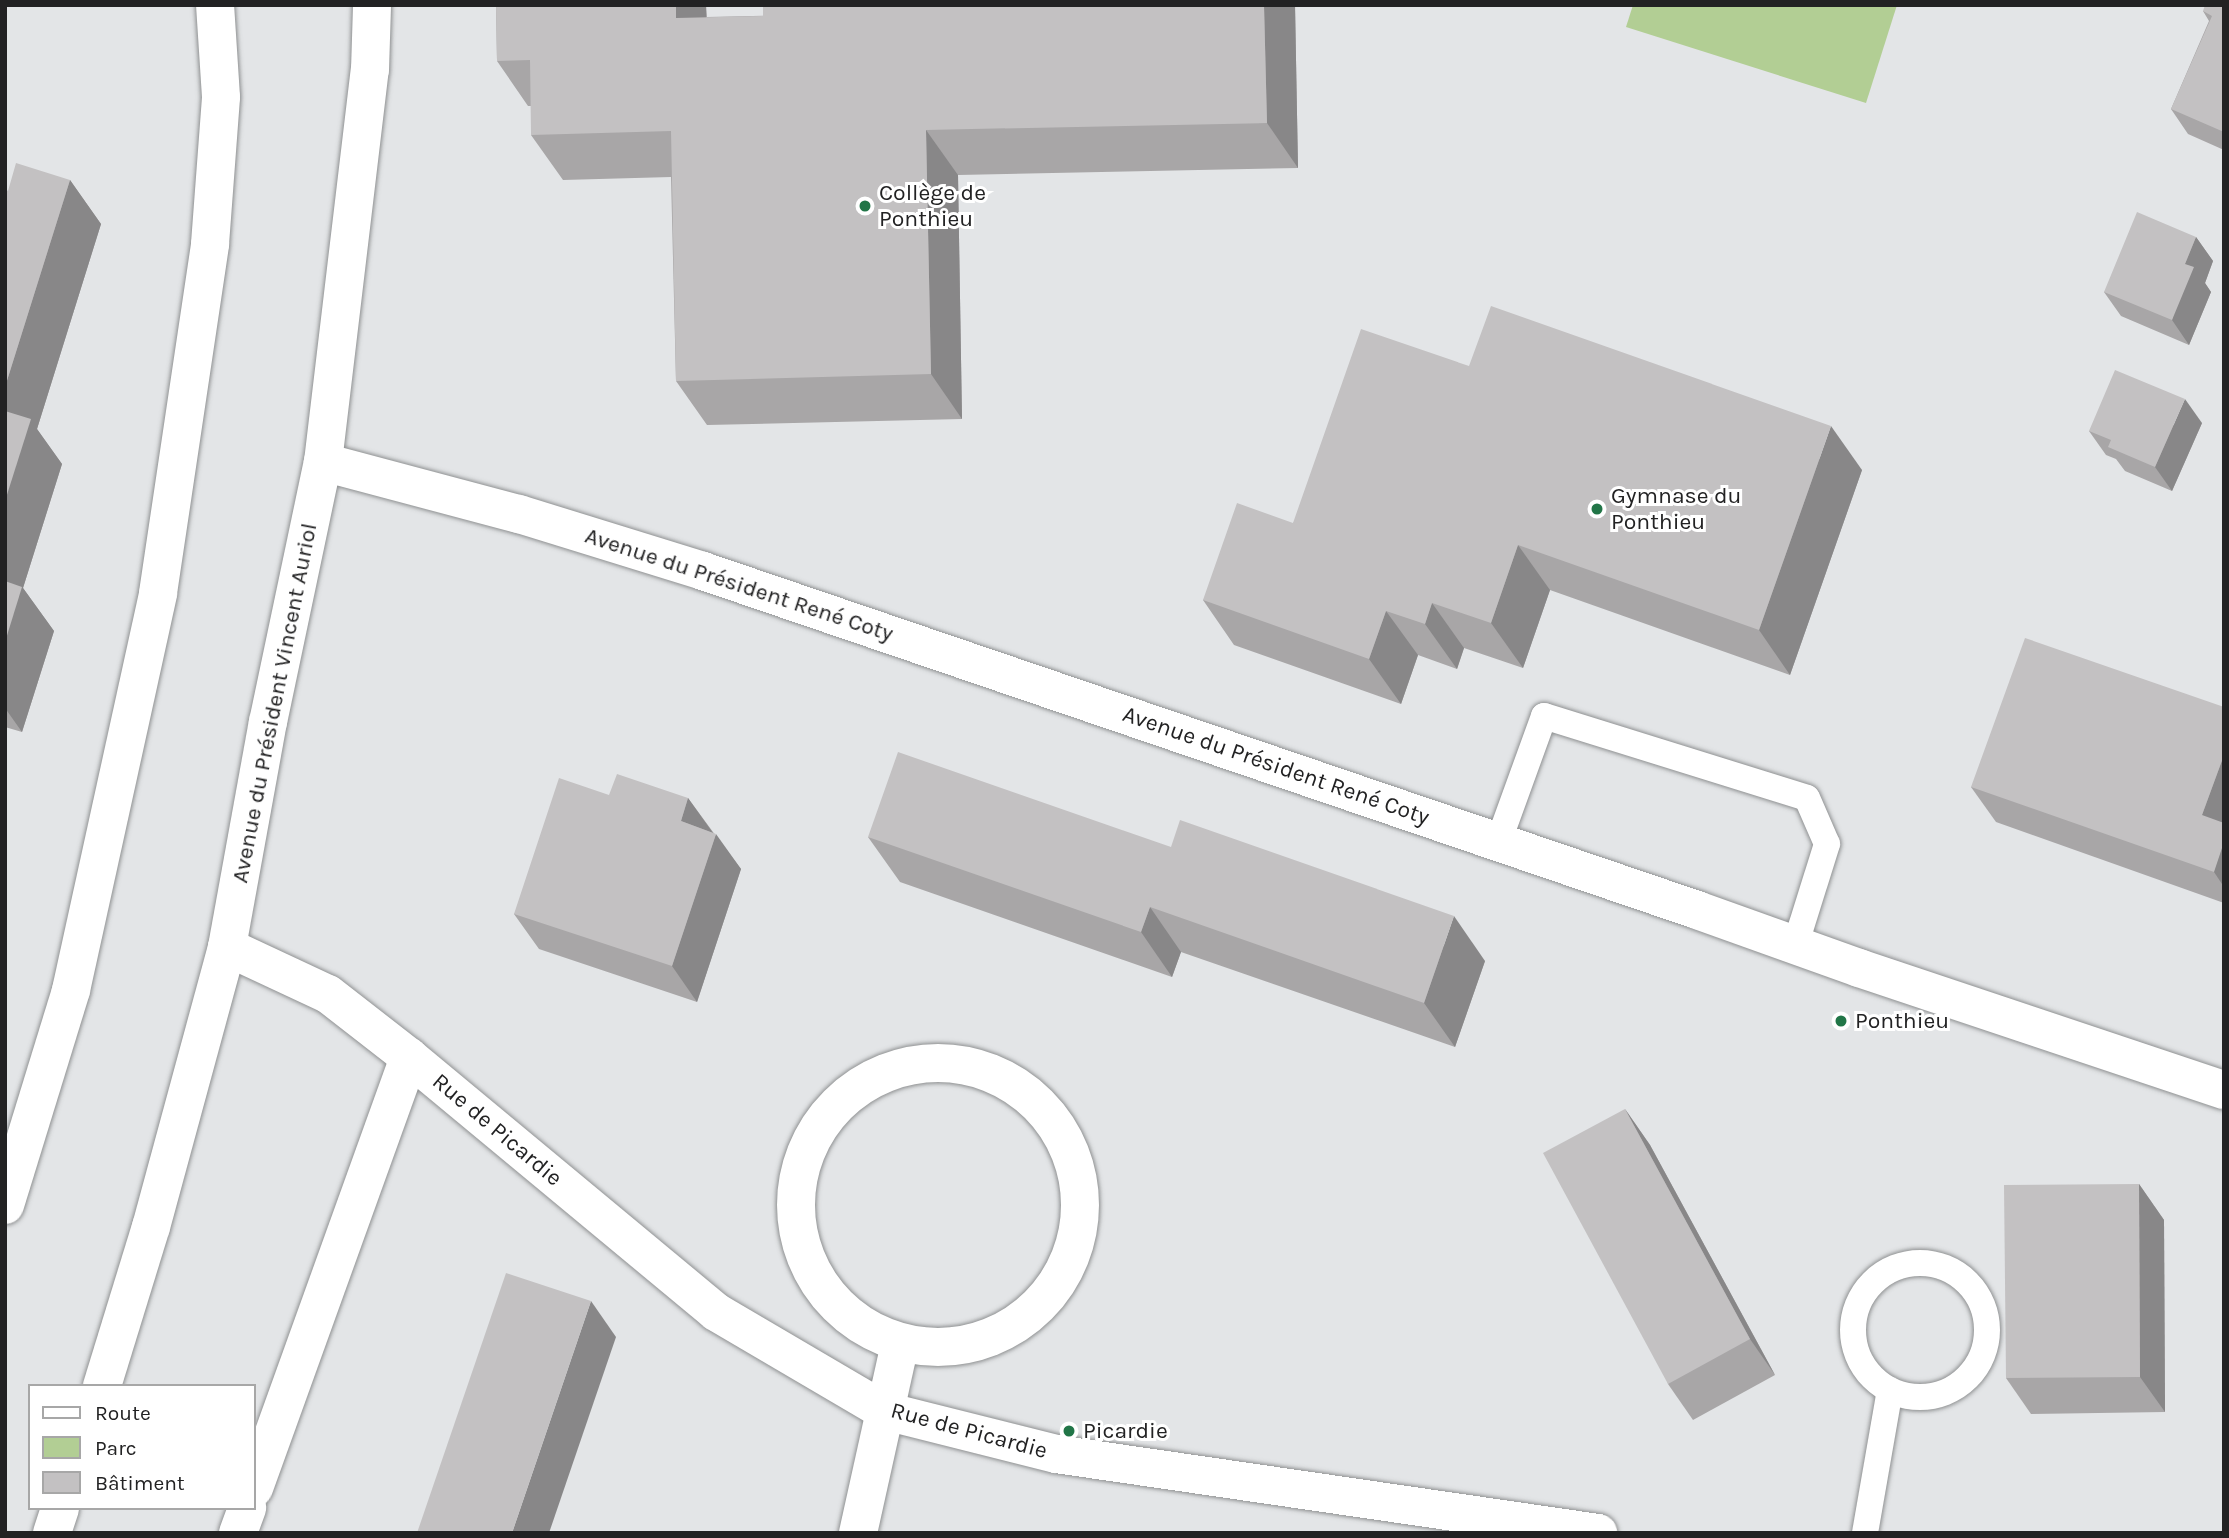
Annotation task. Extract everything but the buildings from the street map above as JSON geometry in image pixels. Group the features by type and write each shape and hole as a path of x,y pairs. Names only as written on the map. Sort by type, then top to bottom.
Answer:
{"street":[{"path":"5,1205 71,990 158,593 210,244 220,97 215,5"},
{"name":"Avenue du Président Vincent Auriol","path":"103,1384 151,1227 228,947 268,722 323,462 370,70 372,5"},
{"name":"Avenue du Président René Coty","path":"323,462 519,514 703,571 1795,946 2224,1090"},
{"name":"Rue de Picardie","path":"228,947 328,994 409,1057 716,1312 885,1411 1056,1454 1598,1533"},
{"name":"Rue de Picardie","path":"256,1482 409,1057"},
{"path":"953,1063 999,1075 1037,1102 1066,1139 1080,1184 1079,1231 1062,1275 1033,1312 993,1337 947,1347 900,1343 858,1323 823,1290 801,1248 794,1202 803,1156 827,1115 862,1084 906,1066 953,1063"},
{"path":"858,1533 900,1343"},
{"path":"51,1533 59,1510"},
{"path":"238,1533 246,1510"}],"lane":[{"path":"1499,843 1544,716 1807,798 1828,844 1795,946"},
{"path":"1917,1262 1940,1265 1959,1275 1976,1290 1985,1311 1988,1333 1983,1355 1972,1374 1955,1388 1934,1396 1911,1397 1890,1390 1872,1377 1859,1359 1853,1338 1854,1315 1862,1295 1876,1279 1896,1267 1917,1262"},
{"path":"1865,1533 1890,1390"}],"green space":[{"path":"1633,5 1897,5 1866,103 1626,27"}],"place":[{"name":"Collège de Ponthieu","path":"865,206"},
{"name":"Gymnase du Ponthieu","path":"1597,509"},
{"name":"Ponthieu","path":"1841,1021"},
{"name":"Picardie","path":"1069,1431"}]}
